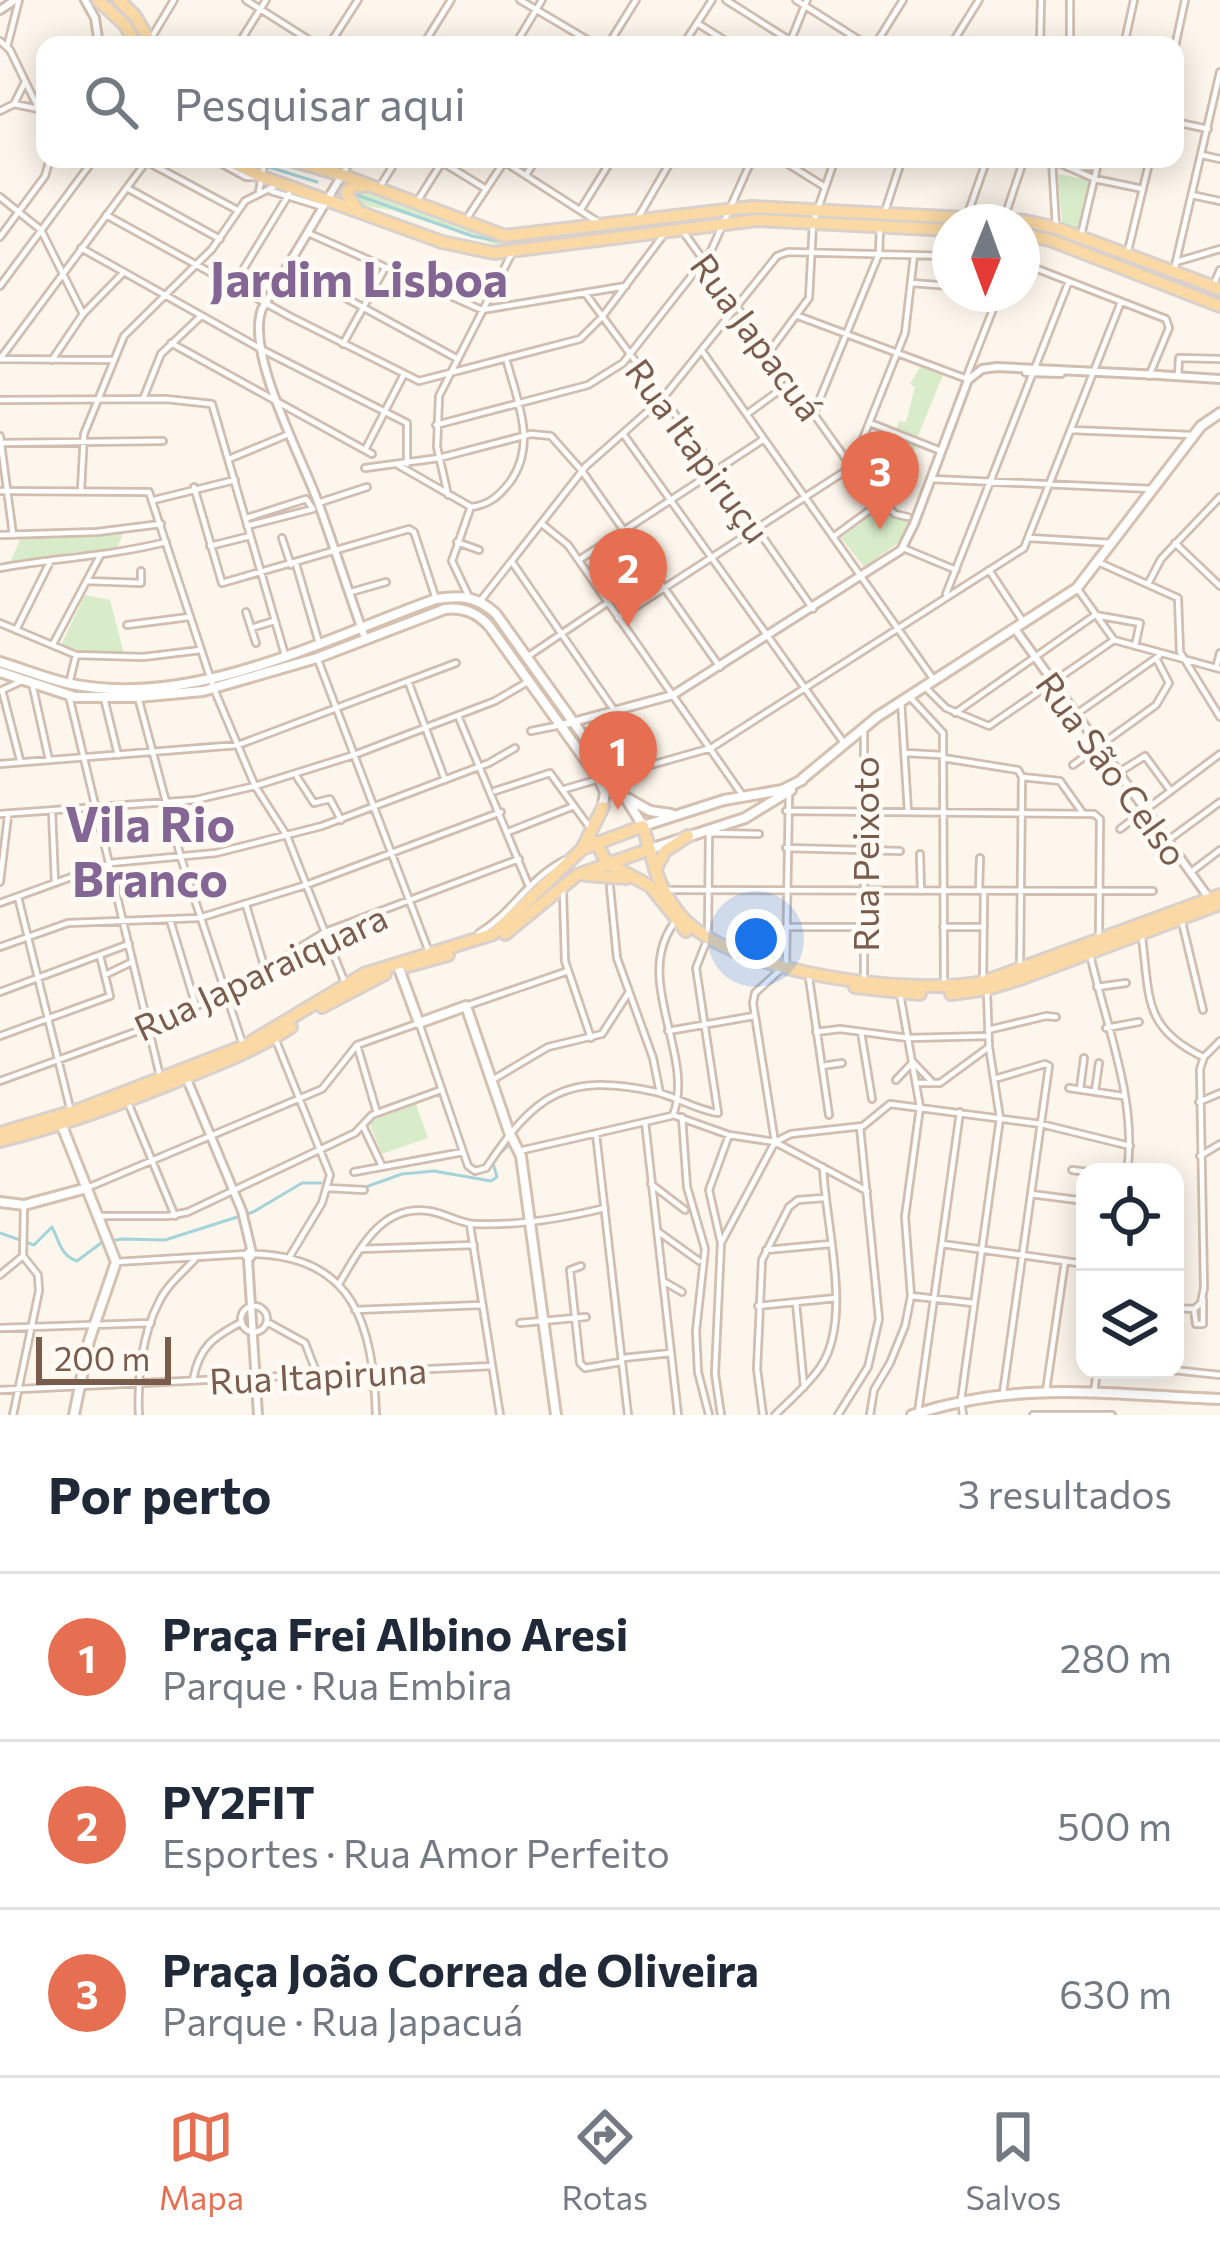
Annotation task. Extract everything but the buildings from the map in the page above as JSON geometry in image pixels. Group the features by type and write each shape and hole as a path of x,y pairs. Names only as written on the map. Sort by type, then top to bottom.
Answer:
{"main road":[{"path":"98,0 131,36"},
{"path":"119,0 146,36"},
{"path":"247,168 283,189 465,249 512,253 665,233 726,216"},
{"path":"283,189 310,191 321,185 321,174 312,168"},
{"path":"320,168 505,236 726,216 932,216"},
{"path":"363,213 349,202 347,190 356,185 379,189"},
{"path":"816,216 880,227 932,229"},
{"path":"1040,225 1057,228 1077,243 1220,306"},
{"path":"1040,237 1175,266 1216,287"},
{"path":"0,1137 244,1046 345,983 495,940 577,875 736,821 775,801 864,726 1077,588 1195,435 1220,413"},
{"path":"0,662 69,684 135,687 210,677 285,655 436,598 481,600 496,614 612,776 643,826 661,890 706,942"},
{"path":"0,672 69,696 138,698 214,689 317,658 445,608 474,613 490,626 599,779 605,792 596,842 607,863 650,886 676,921 738,961 863,981 985,986 1099,940 1216,903"},
{"path":"0,1137 62,1126 128,1102 275,1038 356,986 398,966 498,931 579,852 596,842 802,780"},
{"path":"626,798 657,813 684,813"},
{"path":"579,852 603,807"},
{"path":"626,831 637,834 650,848"},
{"path":"655,874 665,851 688,836"},
{"path":"577,875 633,878"},
{"path":"783,969 900,993 985,986 1090,953 1216,903"},
{"path":"398,966 419,1023 466,1006 508,1132 519,1151 556,1415"},
{"path":"275,1038 282,1024"},
{"path":"74,1415 94,1325 116,1262 62,1126 61,1119 76,1111"},
{"path":"0,1202 24,1205 87,1188"},
{"path":"915,1414 961,1400 1046,1390 1220,1399"}],"street":[{"path":"0,10 17,0"},
{"path":"7,46 17,0"},
{"path":"85,0 97,36"},
{"path":"154,36 174,0"},
{"path":"246,0 303,36"},
{"path":"244,36 266,0"},
{"path":"335,36 358,0"},
{"path":"428,36 451,0"},
{"path":"520,0 581,36"},
{"path":"521,36 542,0"},
{"path":"614,36 636,0"},
{"path":"689,36 712,0"},
{"path":"726,0 780,36"},
{"path":"796,0 857,36"},
{"path":"877,36 903,0"},
{"path":"957,36 980,0"},
{"path":"1040,36 1041,0"},
{"path":"1070,0 1070,36"},
{"path":"1126,36 1134,0"},
{"path":"1177,36 1185,0"},
{"path":"795,36 805,3"},
{"path":"697,23 718,36"},
{"path":"0,41 35,99"},
{"path":"1175,266 1220,74"},
{"path":"0,111 14,104 25,82"},
{"path":"14,104 36,108"},
{"path":"1210,115 1220,117"},
{"path":"1184,124 1208,129"},
{"path":"1202,155 1220,159"},
{"path":"0,236 47,168"},
{"path":"0,286 87,168"},
{"path":"0,359 139,168"},
{"path":"159,168 238,211"},
{"path":"230,168 246,177 262,174"},
{"path":"259,192 263,168"},
{"path":"346,168 258,319 276,402 319,503 364,638"},
{"path":"379,189 392,168"},
{"path":"417,203 439,168"},
{"path":"454,168 486,189"},
{"path":"469,214 498,168"},
{"path":"515,168 597,220 600,227"},
{"path":"526,175 530,168"},
{"path":"581,209 606,168"},
{"path":"639,222 641,210 667,168"},
{"path":"436,425 597,382 630,355 704,262 748,168"},
{"path":"794,168 825,187"},
{"path":"769,352 811,293 816,216 832,168"},
{"path":"884,214 899,168"},
{"path":"972,204 984,168"},
{"path":"1009,204 1021,168"},
{"path":"1052,168 1057,228"},
{"path":"1078,168 1095,179 1143,189"},
{"path":"1077,243 1097,168"},
{"path":"1127,255 1148,168"},
{"path":"127,188 220,239"},
{"path":"81,490 82,441 127,331 196,266 238,211 259,192 283,189"},
{"path":"233,286 283,189"},
{"path":"1192,195 1220,201"},
{"path":"0,197 41,230 83,314"},
{"path":"106,215 403,376 425,381 580,340 665,233"},
{"path":"814,414 879,254 880,227"},
{"name":"Rua Japacuá","path":"682,230 875,501"},
{"path":"308,233 482,310 626,286"},
{"path":"81,248 410,427 407,464"},
{"path":"1175,266 1220,249"},
{"path":"481,600 582,470 663,398 777,256 812,252 932,256"},
{"path":"448,495 436,425 439,396 512,253"},
{"path":"618,618 852,466 907,328 914,255"},
{"path":"289,267 456,358"},
{"path":"343,344 385,268"},
{"path":"1040,270 1168,322 1150,374"},
{"path":"1216,287 1220,270"},
{"path":"52,360 83,314 124,272"},
{"path":"945,597 1069,281"},
{"path":"912,283 932,284"},
{"name":"Rua Itapiruçu","path":"585,293 813,608"},
{"path":"612,776 711,748 1024,548 1120,302"},
{"path":"531,731 673,695 903,548 992,312"},
{"path":"142,399 159,358 201,315"},
{"path":"798,316 969,378 992,367 1220,379"},
{"path":"171,343 368,452 403,376"},
{"path":"701,351 934,680"},
{"path":"1178,376 1179,358 1220,359"},
{"path":"0,359 112,360"},
{"path":"398,465 471,507 484,505 502,492 522,462 525,435 507,361"},
{"path":"746,415 791,382"},
{"path":"0,400 206,400 213,406 285,655"},
{"path":"870,423 941,451"},
{"path":"1071,430 1195,435"},
{"path":"365,468 439,458 538,433 556,440 720,667"},
{"path":"229,459 290,434"},
{"path":"623,434 844,743"},
{"path":"579,560 764,439"},
{"path":"14,535 3,491 0,441 163,441"},
{"path":"931,479 1152,489"},
{"path":"154,500 235,480"},
{"path":"194,487 218,579 224,583 413,530 436,598"},
{"path":"319,503 367,487"},
{"path":"3,491 149,492 214,689 255,786 287,836 345,983"},
{"path":"306,499 313,509 246,522 306,499"},
{"path":"832,537 875,506 875,501 908,517"},
{"path":"1148,584 1175,543 1219,501"},
{"path":"469,597 452,565 471,507"},
{"path":"0,535 161,524"},
{"path":"542,524 564,540 579,560 743,796"},
{"path":"210,546 250,536"},
{"path":"282,538 319,643"},
{"path":"1029,538 1112,543"},
{"path":"0,569 167,542"},
{"path":"457,542 479,550"},
{"path":"1175,543 1220,586"},
{"path":"903,548 956,570"},
{"path":"52,646 101,554"},
{"path":"16,630 52,558"},
{"path":"512,562 615,711"},
{"path":"1098,562 1180,601 1176,635 1182,660 1220,717"},
{"path":"989,570 1024,623"},
{"path":"87,580 141,583 141,571"},
{"path":"349,593 386,582"},
{"path":"1077,588 1114,640 1218,669 1220,652"},
{"path":"527,657 608,603"},
{"path":"246,611 256,643"},
{"path":"955,713 1095,615 1140,623 1135,646"},
{"path":"127,625 190,617"},
{"path":"251,628 274,621"},
{"path":"0,623 76,656 201,650"},
{"name":"Rua São Celso","path":"1015,629 1188,873 1216,903"},
{"path":"924,686 955,713 985,727 1114,640"},
{"path":"69,684 76,656"},
{"path":"1075,715 1159,656"},
{"path":"1073,765 1161,700 1169,683 1159,656"},
{"path":"317,658 429,952"},
{"path":"0,764 238,745 456,663"},
{"path":"408,681 445,780"},
{"path":"0,882 4,813 164,802 255,786 425,728 495,701 530,681"},
{"path":"21,762 1,690 28,682 50,760"},
{"path":"69,696 161,1078"},
{"path":"104,698 118,754"},
{"path":"138,698 181,858 244,1046"},
{"path":"905,698 908,812"},
{"path":"905,698 942,731 944,987"},
{"path":"458,715 528,884"},
{"name":"Rua Peixoto","path":"863,981 864,726"},
{"path":"0,903 110,863 181,858 287,836 482,766 515,748"},
{"path":"906,753 1018,770 1022,777 1020,969"},
{"path":"1120,829 1220,754"},
{"path":"1117,774 1144,756 1170,790"},
{"path":"493,792 545,772 590,828"},
{"path":"296,775 314,803 330,799 340,820"},
{"path":"1022,777 1063,783 1082,812"},
{"path":"563,790 599,779"},
{"path":"775,1142 754,994 783,969 789,792"},
{"path":"775,801 787,810 1094,814 1100,819 1099,940"},
{"path":"1166,842 1220,802"},
{"path":"508,832 574,806"},
{"path":"52,810 55,883"},
{"path":"0,947 68,923 200,918 306,885 501,812"},
{"path":"736,821 738,833"},
{"path":"519,1151 645,1122 676,1109 717,1114 696,968 706,942 709,831 759,834"},
{"path":"786,848 900,851"},
{"path":"1188,873 1220,850"},
{"path":"454,946 490,927 528,884 579,852"},
{"path":"920,854 920,891"},
{"path":"963,1415 961,1400 1000,1118 988,1033 980,858"},
{"name":"Rua Japaraiquara","path":"0,1081 149,1027 224,994 325,932 519,859"},
{"path":"610,887 616,952 653,1058 660,1093 682,1117 729,1135 775,1142 867,1190"},
{"path":"557,889 568,971 591,1038"},
{"path":"557,889 562,913"},
{"path":"661,890 1153,891"},
{"path":"18,897 57,1061 76,1111"},
{"path":"246,904 265,969"},
{"path":"1181,918 1203,1010"},
{"path":"170,920 196,1006"},
{"path":"676,921 659,955 676,1109"},
{"path":"787,926 864,927"},
{"path":"943,927 984,927"},
{"path":"1142,933 1151,1003 1166,1034 1204,1057"},
{"path":"0,992 129,944"},
{"path":"1090,953 1124,1096 1128,1163"},
{"path":"0,1036 110,996 100,956"},
{"path":"105,975 133,962"},
{"path":"466,1006 568,971"},
{"path":"809,978 829,1114"},
{"path":"1097,987 1126,983"},
{"path":"491,1081 548,1048 604,1033 629,992"},
{"path":"870,1415 874,1390 905,1326 910,1296 905,1217 920,1107 900,993"},
{"path":"668,1031 754,1016"},
{"path":"816,1032 908,1038 988,1033 1056,1017"},
{"path":"1106,1028 1138,1022"},
{"path":"87,1188 327,1085 357,1045 419,1023 470,1169 482,1171 508,1132 538,1105 571,1086 660,1093"},
{"path":"861,1032 872,1099"},
{"path":"275,1038 329,1169 328,1188 290,1256"},
{"path":"1203,1298 1194,1309 1196,1324 1203,1324 1203,1298 1199,1102 1204,1057 1220,1041"},
{"path":"357,1045 377,1113"},
{"path":"917,1086 942,1082 990,1050"},
{"path":"1080,1089 1084,1058"},
{"path":"896,1081 913,1062"},
{"path":"913,1062 934,1084"},
{"path":"822,1066 842,1063"},
{"path":"1095,1091 1099,1063"},
{"path":"995,1078 1048,1064 1003,1393"},
{"path":"187,1077 247,1223 258,1415"},
{"path":"1069,1088 1124,1096"},
{"path":"99,1216 175,1216 321,1148 377,1113 442,1090"},
{"path":"1199,1102 1220,1093"},
{"path":"128,1102 175,1216"},
{"path":"721,1243 775,1142 785,1136 860,1127 886,1104 1041,1124 1130,1146"},
{"path":"915,1414 960,1112"},
{"path":"682,1117 687,1187 705,1249 696,1331 698,1372 709,1415"},
{"path":"645,1122 678,1415"},
{"path":"363,1125 381,1164"},
{"path":"838,1415 868,1367 878,1332 879,1300 860,1127"},
{"path":"596,1134 628,1415"},
{"path":"721,1415 715,1374 721,1243 709,1190 712,1171 729,1135"},
{"path":"1200,1156 1220,1144"},
{"path":"354,1172 463,1152"},
{"path":"823,1167 836,1322 827,1355 804,1387 769,1415 761,1406 757,1370 758,1306 766,1250 795,1202 824,1198"},
{"path":"1072,1170 1076,1170"},
{"path":"651,1184 685,1210"},
{"path":"328,1188 364,1190"},
{"path":"1030,1194 1076,1200"},
{"path":"0,1275 23,1256 24,1205"},
{"path":"340,1282 375,1228 407,1212 430,1211 470,1224 568,1217 605,1208"},
{"path":"470,1224 500,1415"},
{"path":"658,1231 699,1261"},
{"path":"766,1250 830,1244"},
{"path":"942,1244 1076,1263"},
{"path":"358,1250 474,1245"},
{"path":"116,1262 250,1254 290,1256 318,1266 340,1282 355,1310 374,1371 376,1415"},
{"path":"13,1415 40,1282 23,1256"},
{"path":"139,1415 139,1382 151,1323 160,1299 196,1258"},
{"path":"1046,1390 1065,1261"},
{"path":"581,1266 570,1270 581,1366 671,1353"},
{"path":"663,1281 682,1292"},
{"path":"910,1296 974,1303"},
{"path":"758,1306 836,1298"},
{"path":"796,1303 804,1387"},
{"path":"355,1310 484,1305"},
{"path":"254,1306 264,1311 267,1322 304,1342 317,1374"},
{"path":"193,1380 207,1342 242,1322 244,1311 254,1306"},
{"path":"1184,1308 1194,1309"},
{"path":"520,1323 586,1317"},
{"path":"242,1322 255,1332"},
{"path":"255,1332 267,1322"},
{"path":"0,1328 151,1323"},
{"name":"Rua Itapiruna","path":"0,1390 492,1366"},
{"path":"1184,1371 1220,1374"},
{"path":"1094,1393 1096,1379"},
{"path":"1033,1415 1112,1415"}],"green space":[{"path":"1058,174 1089,180 1078,230 1062,224"},
{"path":"357,190 433,211 488,236 549,235 551,242 497,245 391,210 360,205 353,199"},
{"path":"920,367 943,375 918,436 897,429 899,421 906,422 915,387 910,384"},
{"path":"903,442 916,446 890,507 882,499 890,477 887,470"},
{"path":"883,506 910,523 905,538 864,567 841,538"},
{"path":"123,534 115,552 76,552 9,565 22,535"},
{"path":"85,595 110,600 124,654 82,654 61,645"},
{"path":"416,1104 428,1138 382,1154 369,1122"}],"waterway":[{"path":"111,0 138,36"},
{"path":"272,168 317,182"},
{"path":"354,194 472,236 510,243 758,214 932,223"},
{"path":"1040,230 1220,297"},
{"path":"360,1189 402,1174 434,1171 491,1181 497,1177 492,1160 508,1146"},
{"path":"0,1233 34,1245 52,1227 64,1252 77,1261 101,1243 165,1240 253,1212 302,1183 321,1183"}],"place":[{"name":"Praça João Correa de Oliveira","path":"880,530"},
{"name":"PY2FIT","path":"628,627"},
{"name":"Praça Frei Albino Aresi","path":"618,810"}],"district":[{"name":"Jardim Lisboa","path":"359,277"},
{"name":"Vila Rio Branco","path":"150,850"}]}
